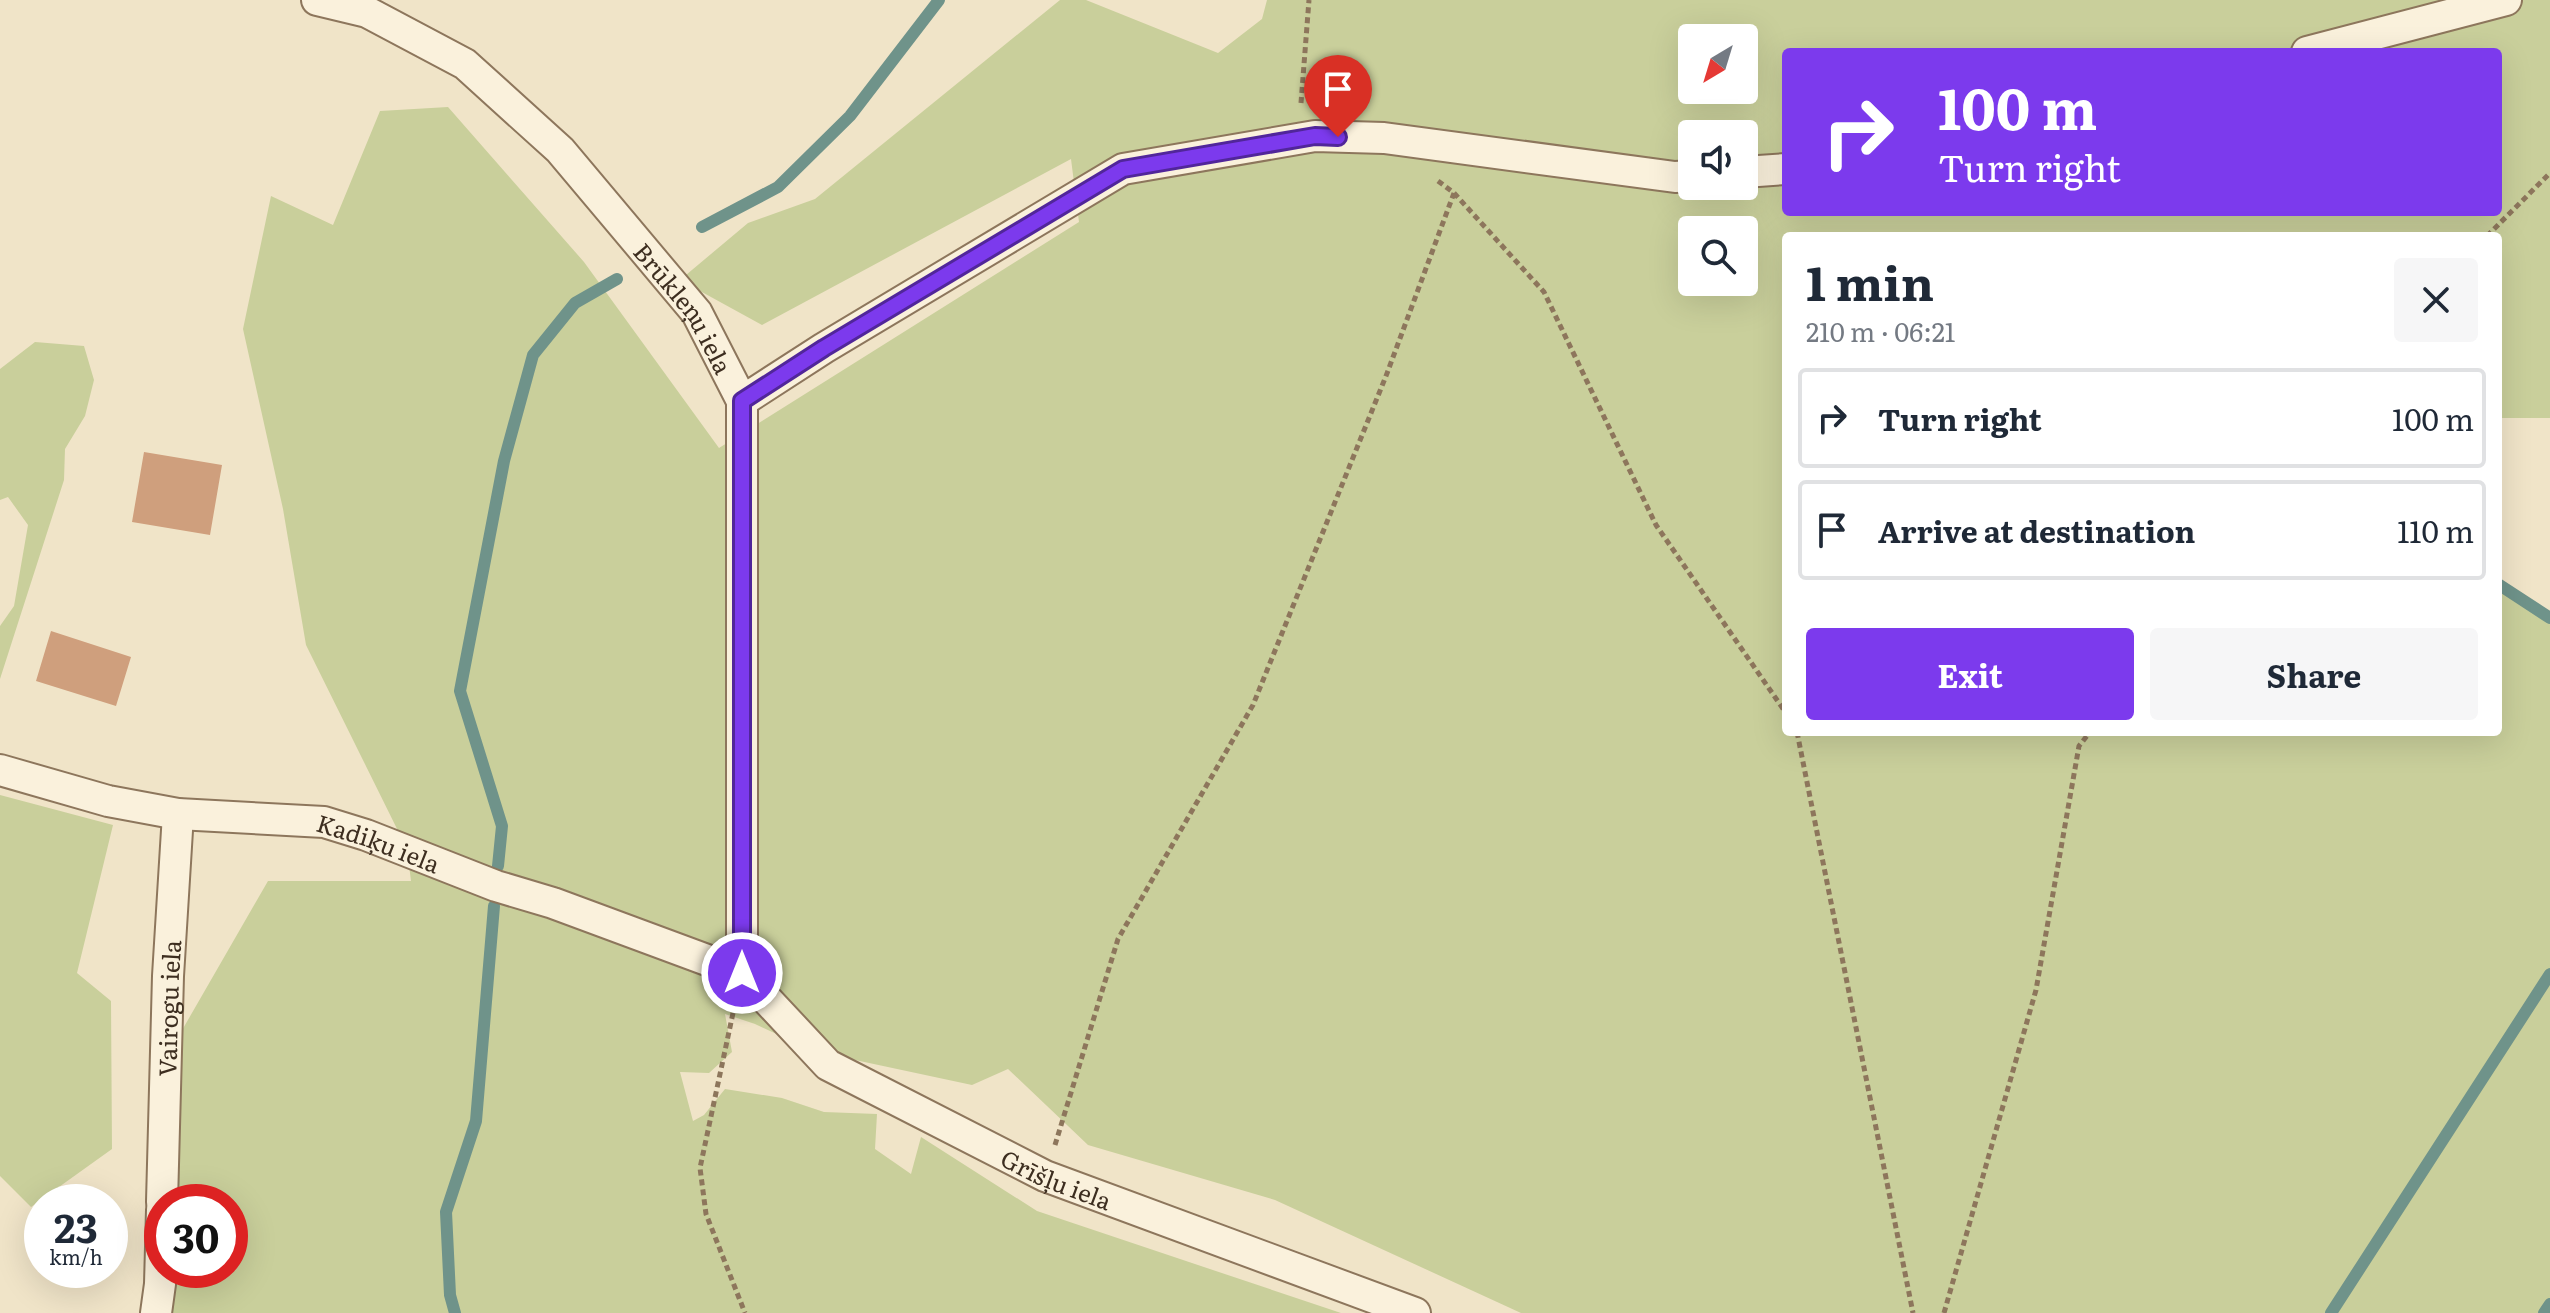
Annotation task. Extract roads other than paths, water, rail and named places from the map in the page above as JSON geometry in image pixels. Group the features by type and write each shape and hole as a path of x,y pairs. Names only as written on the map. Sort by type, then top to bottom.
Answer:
{"street":[{"name":"Brūkleņu iela","path":"317,0 367,12 465,64 560,150 697,313 742,401 742,973"},
{"path":"2322,48 2506,0"},
{"path":"742,401 824,348 1123,169 1315,136 1384,138 1678,176"},
{"path":"1758,171 1782,169"},
{"name":"Kadiķu iela","path":"0,770 108,801 178,814 324,822 742,973"},
{"name":"Vairogu iela","path":"162,1184 168,976 178,814"},
{"name":"Grīšļu iela","path":"742,973 828,1065 1045,1176 1415,1313"},
{"path":"156,1313 159,1288"}],"waterway":[{"path":"702,227 778,187 850,116 939,0"},
{"path":"498,866 502,826 460,691 504,461 533,355 575,303 617,279"},
{"path":"2502,587 2550,618"},
{"path":"455,1313 450,1295 446,1212 476,1121 494,906"},
{"path":"2331,1313 2550,974"},
{"path":"2544,1313 2550,1304"}]}
